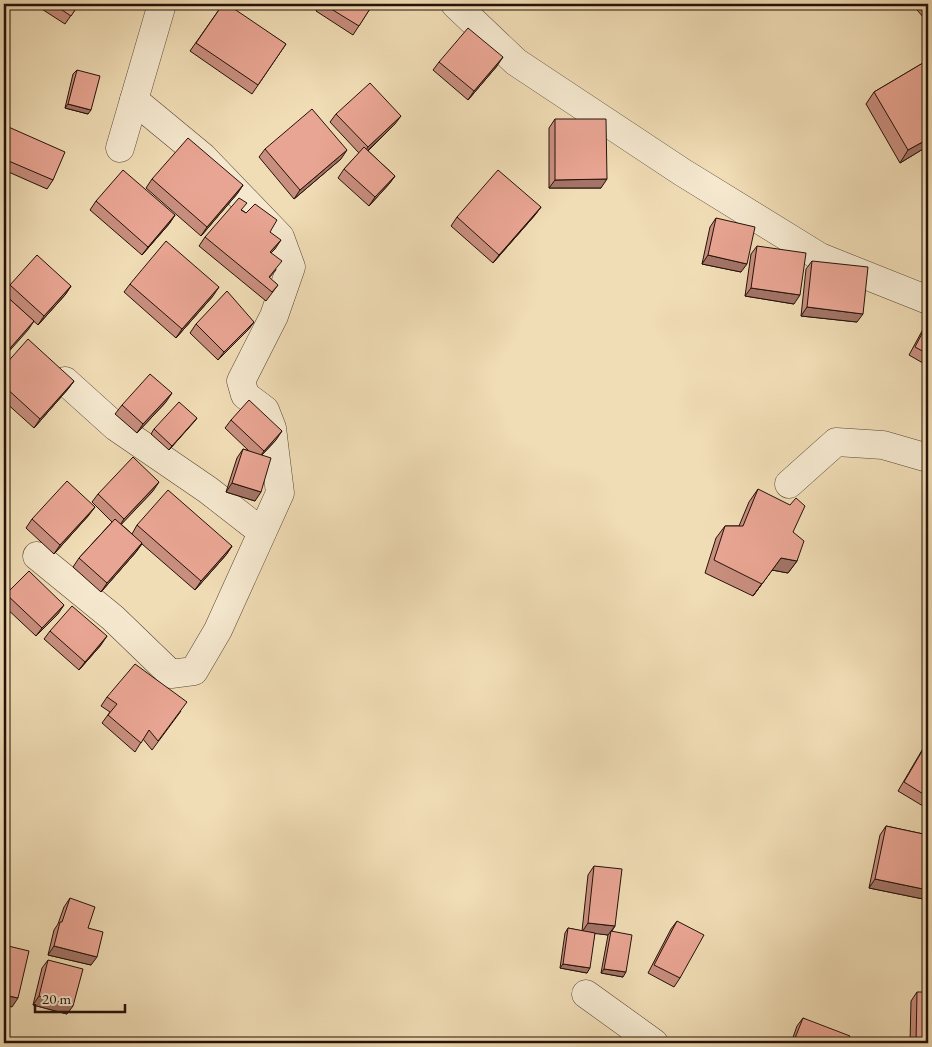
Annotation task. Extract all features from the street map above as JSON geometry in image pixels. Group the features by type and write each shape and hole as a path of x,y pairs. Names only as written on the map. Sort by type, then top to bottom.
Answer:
{"street":[{"path":"120,148 162,4"},
{"path":"454,4 516,62 690,177 820,257 928,300"},
{"path":"38,556 113,618 172,674 194,671 218,630 280,493 272,428 265,410 244,395 242,382 274,316 291,268 280,237 203,157 134,100"},
{"path":"65,381 116,427 208,490 262,532"},
{"path":"789,484 836,442 882,445 928,458"},
{"path":"586,994 654,1043"}],"building":[{"path":"53,4 79,4 71,16"},
{"path":"223,4 227,4 286,44 258,85 196,43"},
{"path":"323,4 373,4 359,26"},
{"path":"468,28 503,57 474,91 439,62"},
{"path":"928,60 928,139 908,150 874,92"},
{"path":"77,70 100,76 91,110 68,104"},
{"path":"370,83 401,116 368,147 336,114"},
{"path":"312,109 347,150 300,190 265,149"},
{"path":"555,119 606,119 607,179 555,180"},
{"path":"4,125 65,152 53,180 4,159"},
{"path":"188,138 243,185 207,227 152,179"},
{"path":"364,147 395,176 375,197 344,169"},
{"path":"123,170 175,215 148,247 96,201"},
{"path":"498,170 541,207 499,255 457,217"},
{"path":"239,198 247,203 241,210 246,213 255,204 277,220 270,232 281,240 270,252 282,261 269,277 278,285 272,292 205,237"},
{"path":"716,218 755,227 747,264 708,255"},
{"path":"166,241 219,287 182,329 130,284"},
{"path":"757,246 806,253 800,295 751,288"},
{"path":"37,255 71,286 44,316 10,285"},
{"path":"812,261 868,267 863,314 807,307"},
{"path":"227,291 254,322 224,352 196,324"},
{"path":"4,294 34,321 4,355"},
{"path":"928,322 928,354 915,347"},
{"path":"28,339 74,381 40,419 4,386 4,366"},
{"path":"150,374 172,393 143,424 122,405"},
{"path":"249,400 282,431 264,451 231,420"},
{"path":"179,402 197,418 172,446 154,429"},
{"path":"243,449 271,458 261,492 232,483"},
{"path":"133,457 159,482 124,519 98,494"},
{"path":"67,481 95,507 60,545 32,519"},
{"path":"758,489 790,505 796,498 805,506 793,532 804,541 797,561 781,558 762,584 714,560 725,526 743,526"},
{"path":"168,490 232,546 201,581 137,525"},
{"path":"115,519 142,543 107,583 79,558"},
{"path":"29,571 64,605 42,628 6,594"},
{"path":"72,606 107,636 85,662 50,631"},
{"path":"135,664 187,702 158,741 149,730 141,743 108,715 117,704 107,697"},
{"path":"928,741 928,797 904,782"},
{"path":"886,826 928,835 928,890 875,879"},
{"path":"594,866 622,869 615,926 588,923"},
{"path":"70,898 95,907 88,928 103,932 97,957 54,946 60,922 62,922"},
{"path":"677,921 704,935 680,978 654,965"},
{"path":"568,928 595,933 590,968 563,964"},
{"path":"611,931 632,935 626,972 604,969"},
{"path":"4,945 29,951 18,998 4,995"},
{"path":"48,960 83,969 73,1006 39,996"},
{"path":"917,992 928,992 928,1043 916,1043"},
{"path":"803,1018 850,1036 847,1043 793,1043"}]}
